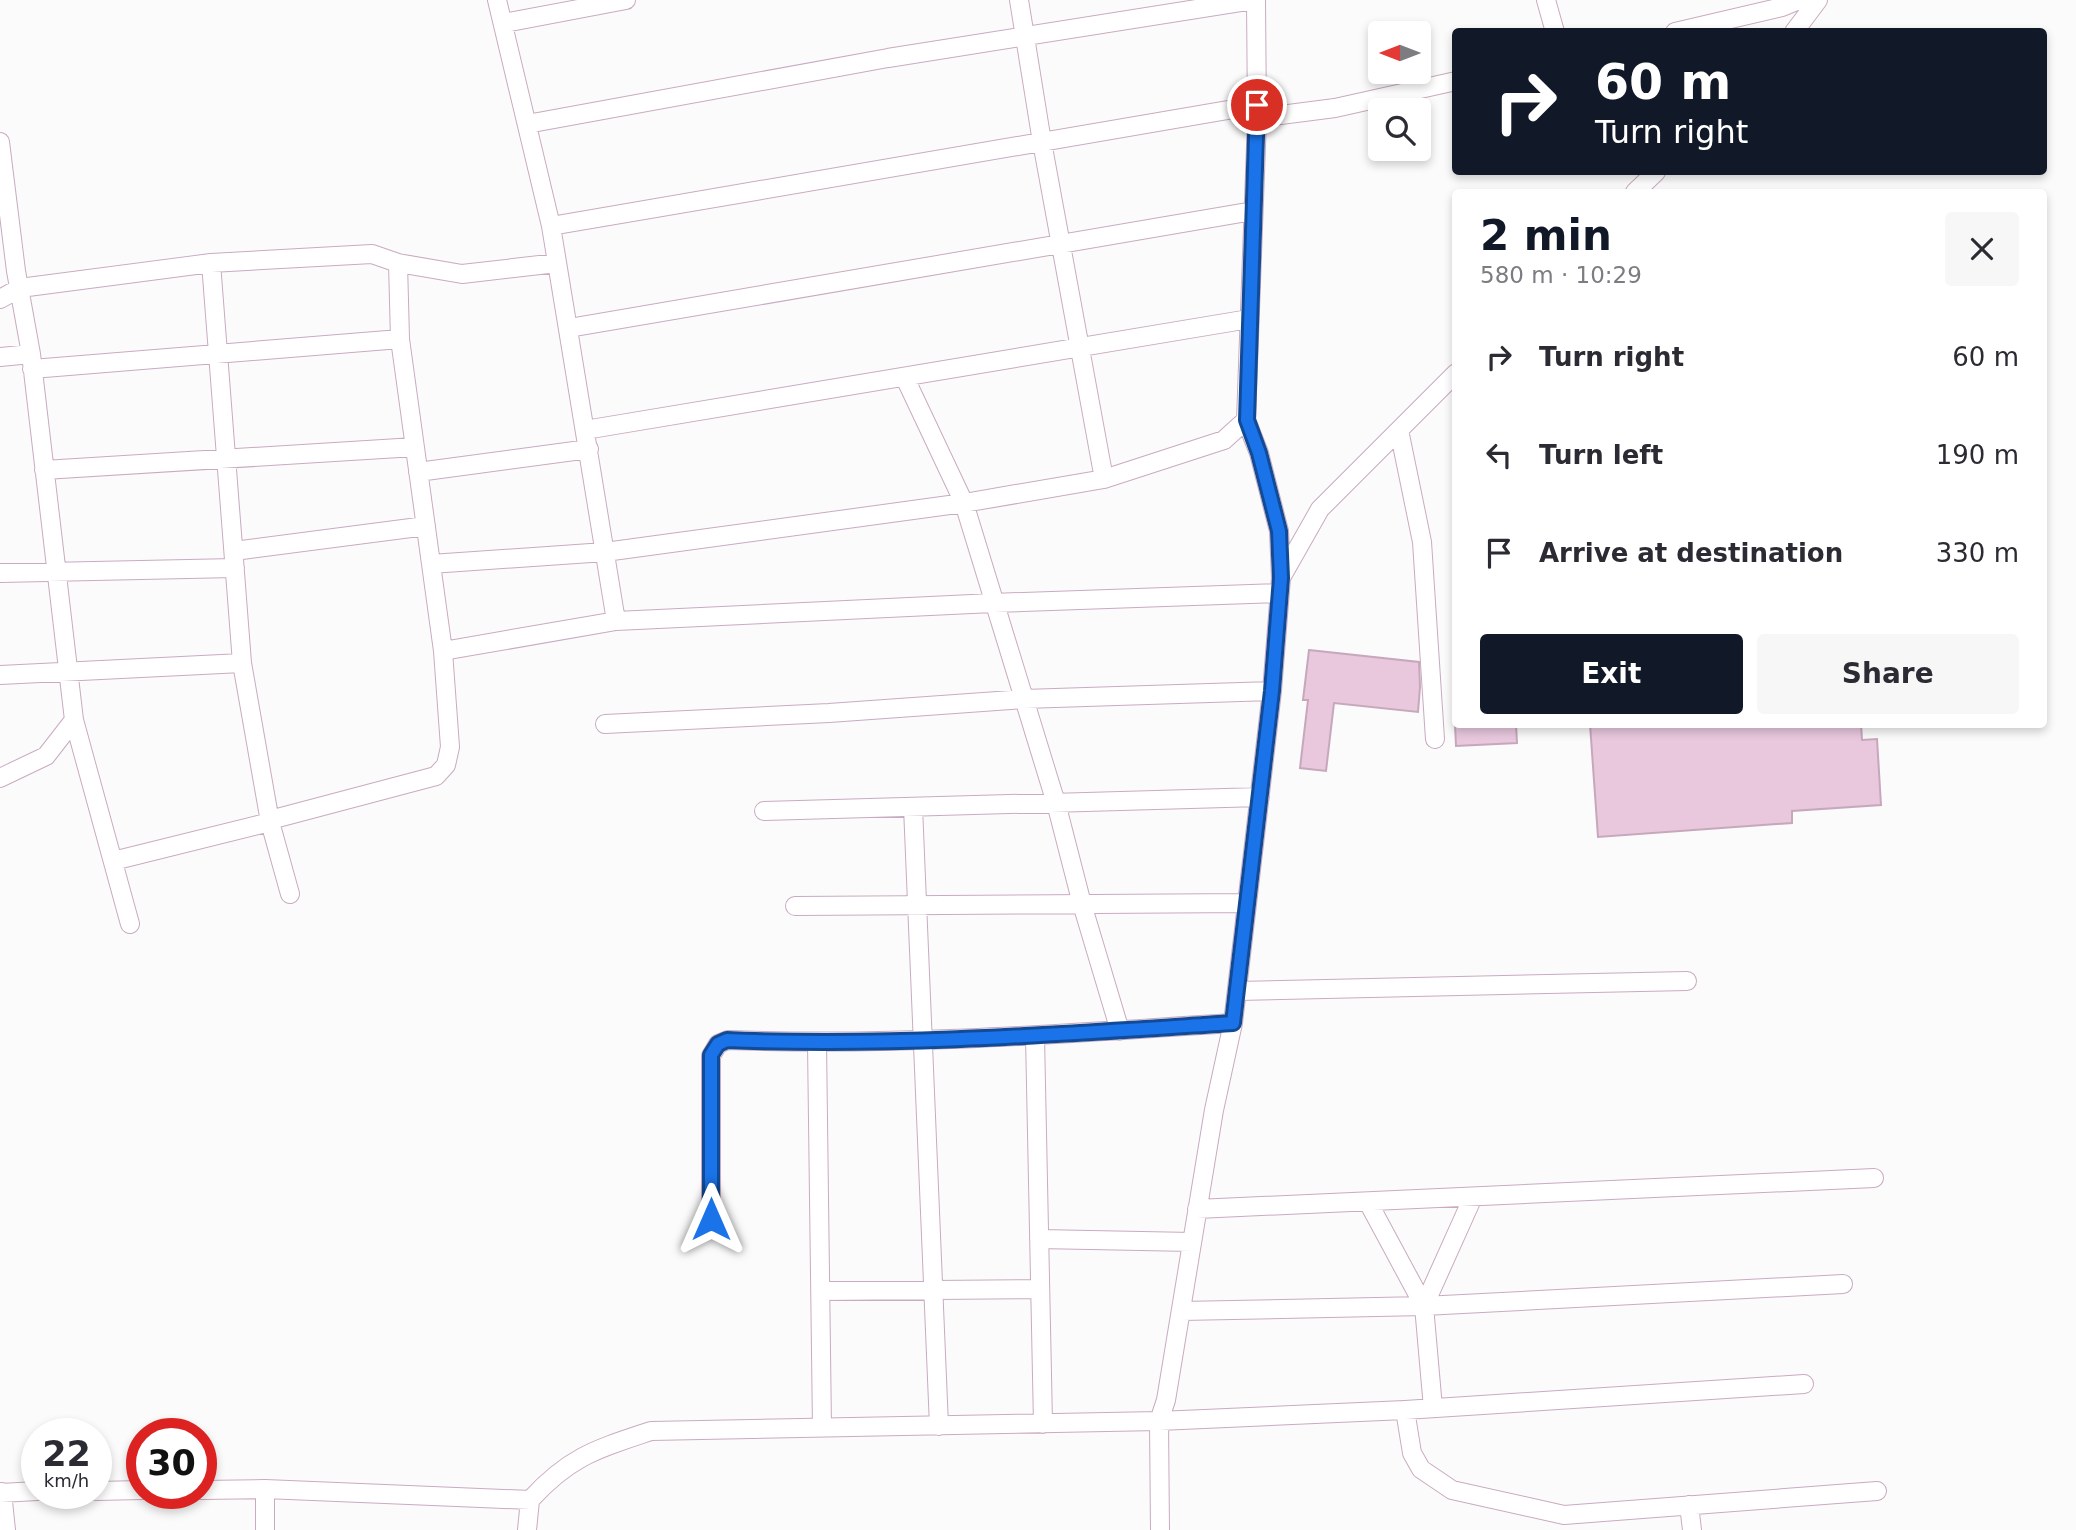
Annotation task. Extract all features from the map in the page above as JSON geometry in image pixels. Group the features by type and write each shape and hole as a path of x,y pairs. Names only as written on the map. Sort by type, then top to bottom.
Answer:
{"street":[{"path":"497,0 551,226 616,621"},
{"path":"504,23 626,0"},
{"path":"1019,0 1042,142 1063,244 1104,479"},
{"path":"527,124 888,58 1255,0 1257,112 1247,420 1259,453 1279,531 1280,586 1272,691 1233,1023 1214,1110 1166,1399 1159,1421 1160,1530"},
{"path":"1546,0 1554,28"},
{"path":"1692,28 1782,7 1799,0"},
{"path":"1797,28 1818,0"},
{"path":"551,226 1042,142 1257,112 1335,108 1452,82"},
{"path":"0,147 31,362 74,720 130,924"},
{"path":"1638,189 1653,175"},
{"path":"569,328 1253,211"},
{"path":"0,299 20,288 211,263 372,254 398,263 461,274 557,263"},
{"path":"211,263 242,663 270,821 290,894"},
{"path":"113,861 436,776 446,765 450,747 443,650 400,339 398,263"},
{"path":"586,430 1249,319"},
{"path":"0,357 31,362 220,356 400,339"},
{"path":"905,377 964,503 1056,803 1082,904 1120,1031"},
{"path":"1280,586 1320,509 1452,377"},
{"path":"431,564 605,552 964,503 1104,479 1224,440 1247,420"},
{"path":"1399,430 1422,542 1435,740"},
{"path":"44,470 415,447"},
{"path":"418,472 589,449"},
{"path":"0,573 234,559 426,526"},
{"path":"443,650 616,621 1280,586"},
{"path":"0,675 242,663"},
{"path":"605,724 829,713 1024,699 1272,691"},
{"path":"0,778 46,756 74,720"},
{"path":"764,811 1260,797"},
{"path":"913,807 915,905 924,1040 939,1426"},
{"path":"795,906 1247,903"},
{"path":"1237,991 1687,981"},
{"path":"711,1219 711,1055 718,1044 727,1040 817,1043 1035,1037 1233,1023"},
{"path":"1035,1037 1043,1423"},
{"path":"817,1043 822,1428"},
{"path":"1197,1209 1874,1178"},
{"path":"1424,1306 1473,1197"},
{"path":"1368,1202 1424,1306 1433,1408"},
{"path":"1039,1239 1192,1242"},
{"path":"1181,1311 1424,1306 1843,1284"},
{"path":"821,1291 1040,1289"},
{"path":"527,1530 530,1500 552,1475 601,1447 651,1431 1159,1421 1405,1410 1804,1384"},
{"path":"1405,1410 1412,1453 1421,1469 1452,1490 1564,1514 1877,1490"},
{"path":"217,1489 530,1500"},
{"path":"264,1489 265,1530"},
{"path":"6,1530 1,1492 21,1491"},
{"path":"1689,1505 1692,1530"}],"building":[{"path":"1309,650 1419,662 1418,712 1334,703 1326,771 1300,768 1308,700 1303,700"},
{"path":"1455,728 1516,728 1517,743 1456,746"},
{"path":"1590,728 1861,728 1862,740 1877,739 1881,805 1792,811 1792,823 1598,837"}],"route":[{"path":"711,1219 711,1055 718,1044 727,1040 817,1043 1035,1037 1233,1023 1272,691 1281,578 1279,531 1259,453 1247,420 1257,105"}]}
